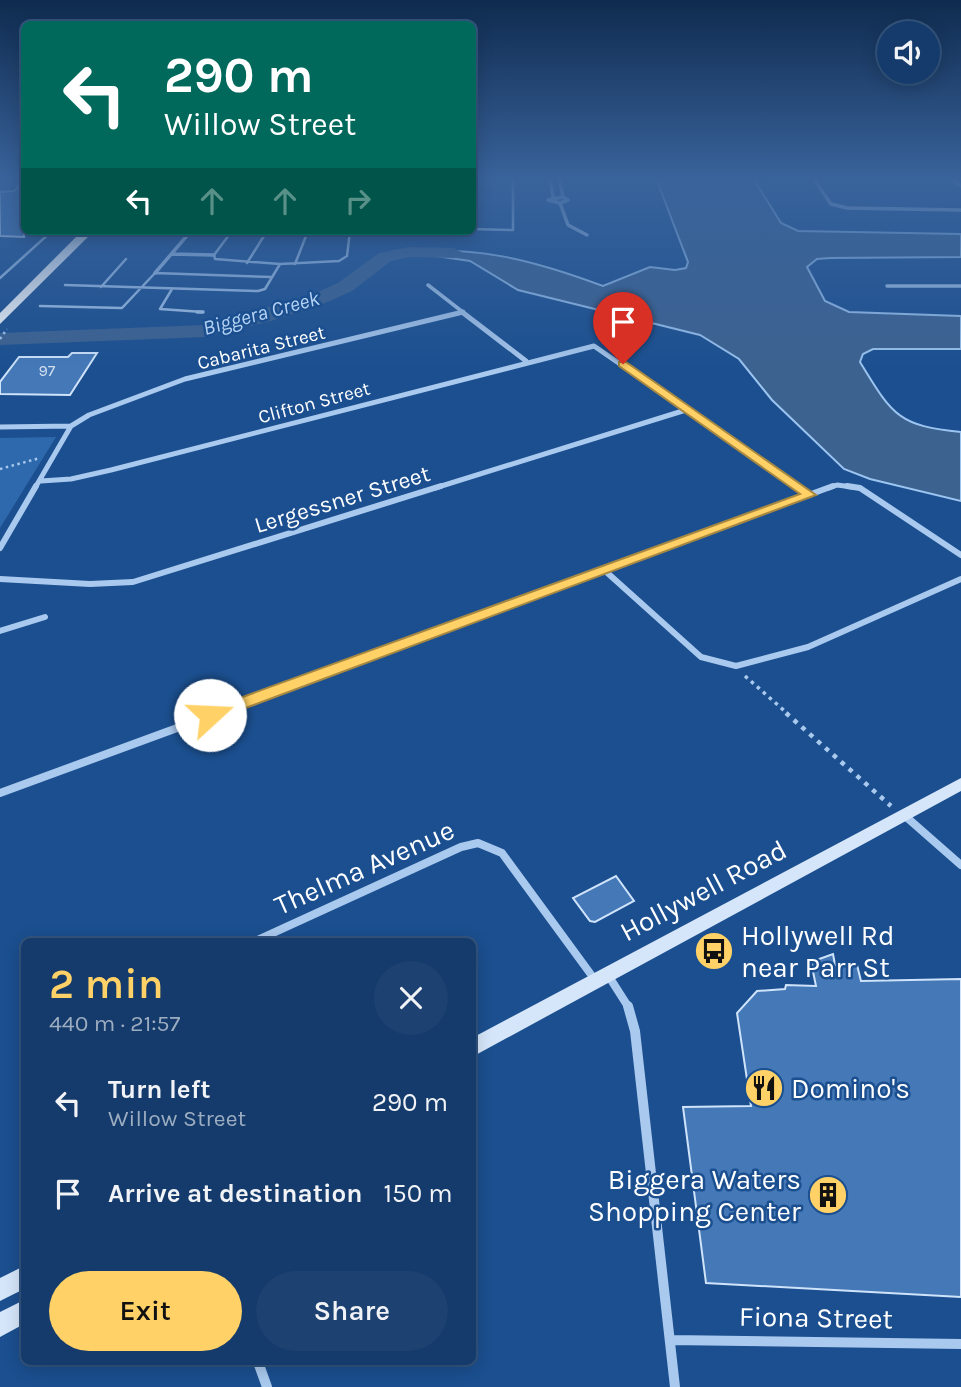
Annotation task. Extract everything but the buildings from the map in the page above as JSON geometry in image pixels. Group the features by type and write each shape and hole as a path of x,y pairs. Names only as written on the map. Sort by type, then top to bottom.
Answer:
{"highway":[{"path":"0,301 61,243"},
{"path":"4,325 78,243"}],"main road":[{"name":"Hollywell Road","path":"476,1046 961,784"},
{"path":"0,1290 21,1279"},
{"path":"0,1325 21,1313"}],"street":[{"path":"155,273 181,243"},
{"path":"172,254 214,255"},
{"path":"428,285 526,361"},
{"path":"887,286 961,286"},
{"name":"Cabarita Street","path":"71,426 89,415 185,379 463,312"},
{"name":"Clifton Street","path":"41,481 71,479 111,470 526,361 594,346 689,409"},
{"path":"689,409 810,495"},
{"name":"Lergessner Street","path":"0,579 90,584 133,582 689,409"},
{"path":"0,427 71,426 0,548"},
{"path":"0,793 837,485 860,488 961,555"},
{"path":"603,569 701,657 737,666 808,647 961,579"},
{"path":"0,631 45,617"},
{"path":"904,815 961,865"},
{"name":"Thelma Avenue","path":"262,938 461,847 478,843 502,853 602,978 627,1002 635,1031 675,1387"},
{"name":"Fiona Street","path":"670,1340 961,1344"},
{"path":"259,1365 267,1387"}],"lane":[{"path":"0,278 39,243"},
{"path":"223,243 214,255 224,261 280,264 340,261 348,256 349,243"},
{"path":"247,262 259,243"},
{"path":"295,264 303,243"},
{"path":"101,287 126,258"},
{"path":"65,285 258,291 265,289 280,264"},
{"path":"40,306 114,310 122,308 155,273 272,277"},
{"path":"172,289 159,309 203,312"}],"path":[{"path":"0,339 4,325"},
{"path":"0,469 56,454"},
{"path":"748,681 871,791 904,815"}],"shaded area":[{"path":"681,243 961,243 961,257 830,258 817,259 807,267 825,301 849,312 961,316 961,349 873,349 863,354 860,362 880,394 898,414 923,426 961,432 961,501 870,479 844,469 772,400 739,359 700,335 518,290 470,261 409,252 459,251 508,257 603,286 650,267 675,270 686,268 688,262"},
{"path":"56,437 0,528 0,438"}],"waterway":[{"name":"Biggera Creek","path":"0,339 205,331 264,317 318,299 345,287 360,277 365,269 385,257 409,252 454,253"}],"place":[{"name":"Hollywell Rd near Parr St","path":"714,951"},
{"name":"Domino's","path":"764,1088"},
{"name":"Biggera Waters Shopping Center","path":"828,1195"}],"route":[{"path":"210,715 810,495 623,364"}]}
